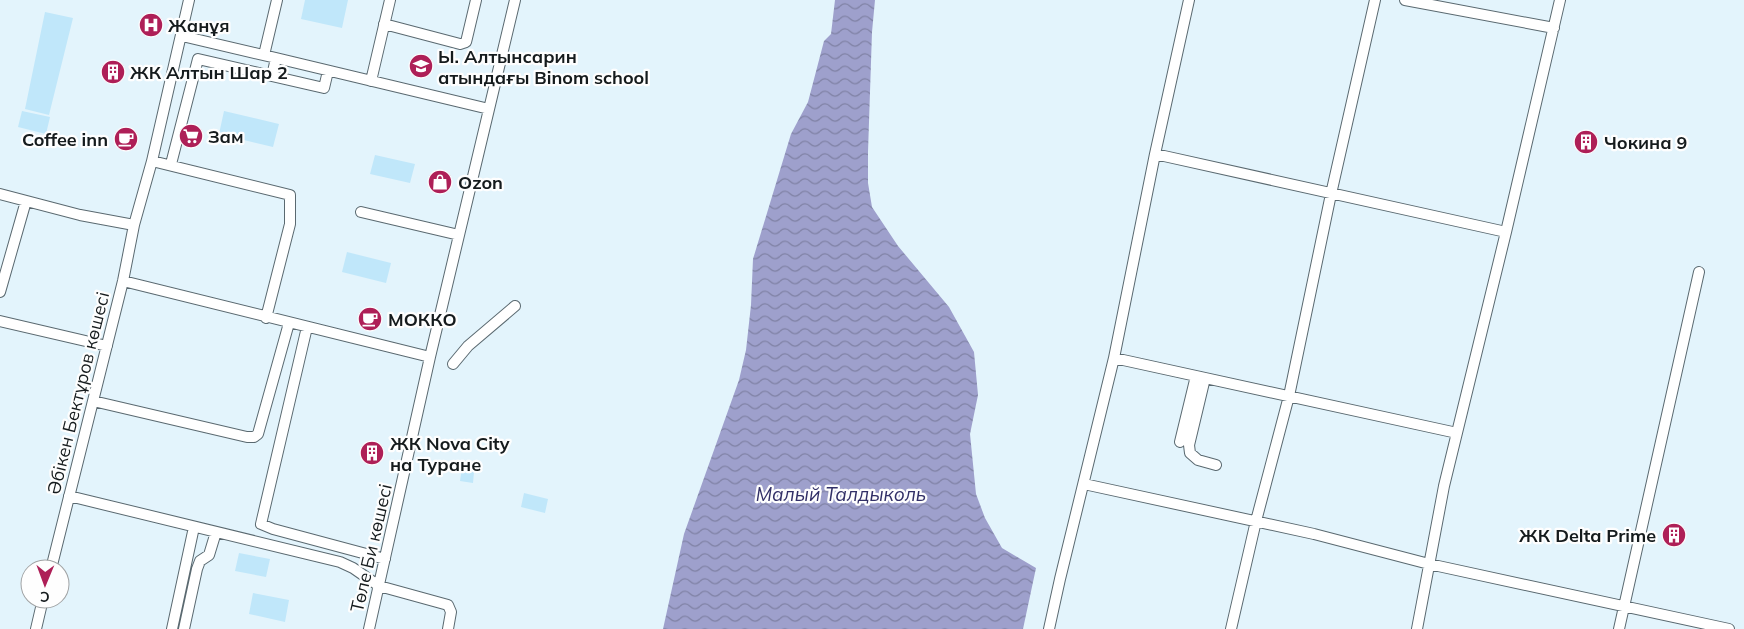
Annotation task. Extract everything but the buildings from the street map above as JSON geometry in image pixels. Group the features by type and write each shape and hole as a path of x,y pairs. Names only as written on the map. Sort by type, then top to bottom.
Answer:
{"street":[{"name":"Әбікен Бектұров көшесі","path":"53,559 94,401 123,281 134,225 152,161 189,0"},
{"path":"264,55 277,0"},
{"path":"372,81 390,0"},
{"path":"384,24 460,44 466,42 476,0"},
{"name":"Төле Би көшесі","path":"369,629 430,357 515,0"},
{"path":"1049,629 1114,358 1155,154 1190,0"},
{"path":"1231,629 1256,521 1289,396 1331,194 1375,0"},
{"path":"1405,0 1554,28"},
{"path":"1417,629 1444,486 1560,0"},
{"path":"182,36 489,109"},
{"path":"272,76 276,58"},
{"path":"171,164 198,59 324,88 328,70"},
{"path":"1155,154 1506,232"},
{"path":"152,161 171,164 290,195 290,224 266,318"},
{"path":"0,194 80,215 134,225"},
{"path":"0,292 26,200"},
{"path":"361,212 459,235"},
{"path":"1619,629 1699,272"},
{"path":"123,281 266,318 430,357"},
{"path":"453,364 468,346 515,306"},
{"path":"0,321 107,346"},
{"path":"94,401 247,437 256,436 289,323"},
{"path":"307,328 261,524 273,529 385,559"},
{"path":"1114,358 1457,433"},
{"path":"1180,442 1200,377"},
{"path":"1200,377 1190,453 1198,460 1216,465"},
{"path":"1084,484 1314,534 1429,564 1729,629"},
{"path":"69,496 340,562 379,586 448,605 451,612 448,629"},
{"path":"172,629 194,527"},
{"path":"184,629 197,569 200,561 209,555 216,532"},
{"path":"36,629 41,609"}],"shaded area":[{"path":"305,0 348,0 342,28 301,19"},
{"path":"45,12 73,18 49,115 25,109"},
{"path":"22,111 50,117 46,134 18,127"},
{"path":"224,111 279,124 273,147 219,134"},
{"path":"375,155 415,164 410,183 370,174"},
{"path":"347,252 391,263 386,283 342,272"},
{"path":"463,460 475,461 473,483 460,481"},
{"path":"524,493 548,499 545,513 521,507"},
{"path":"239,553 270,559 266,577 235,571"},
{"path":"253,593 289,600 285,622 249,614"}],"water":[{"name":"Малый Талдыколь","path":"835,0 875,0 872,32 868,152 868,183 872,207 898,246 949,307 974,352 978,395 970,434 976,494 985,518 1002,548 1036,568 1023,629 663,629 684,534 739,380 746,350 751,305 753,259 791,134 808,102 824,41 831,34"}],"place":[{"name":"Жанұя","path":"151,25"},
{"name":"Ы. Алтынсарин атындағы Binom school","path":"421,66"},
{"name":"ЖК Алтын Шар 2","path":"113,72"},
{"name":"Зам","path":"191,136"},
{"name":"Coffee inn","path":"126,139"},
{"name":"Чокина 9","path":"1586,142"},
{"name":"Ozon","path":"440,182"},
{"name":"МОККО","path":"370,319"},
{"name":"ЖК Nova City на Туране","path":"372,453"},
{"name":"ЖК Delta Prime","path":"1674,535"}]}
